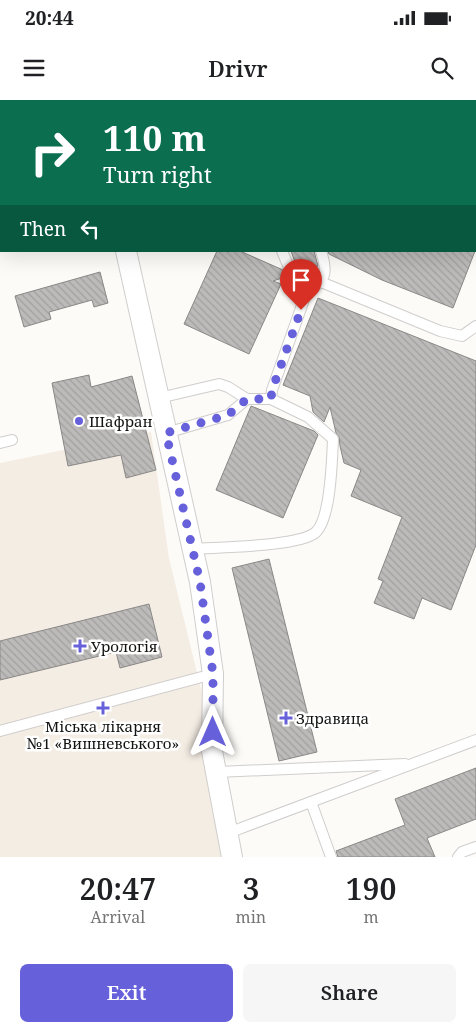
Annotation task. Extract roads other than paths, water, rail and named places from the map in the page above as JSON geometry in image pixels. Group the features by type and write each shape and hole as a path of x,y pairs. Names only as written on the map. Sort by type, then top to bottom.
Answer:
{"street":[{"path":"126,252 200,582 213,674 212,751 232,857"}],"lane":[{"path":"282,252 298,289 306,294"},
{"path":"271,399 272,390 306,294 321,282 326,273 326,264 321,252"},
{"path":"321,282 440,331 462,336 476,326"},
{"path":"159,398 219,384 228,387 247,399 271,399 308,417 333,439 332,476 323,522 316,532 308,537 283,543 192,549"},
{"path":"166,433 228,415 247,399"},
{"path":"0,443 12,440"},
{"path":"0,731 213,674"},
{"path":"228,834 476,740"},
{"path":"216,772 413,764"},
{"path":"311,802 331,857"},
{"path":"458,857 462,852 476,847"}],"place":[{"name":"Шафран","path":"79,421"},
{"name":"Урологія","path":"80,646"},
{"name":"Міська лікарня №1 «Вишневського»","path":"103,708"},
{"name":"Здравица","path":"286,718"}]}
